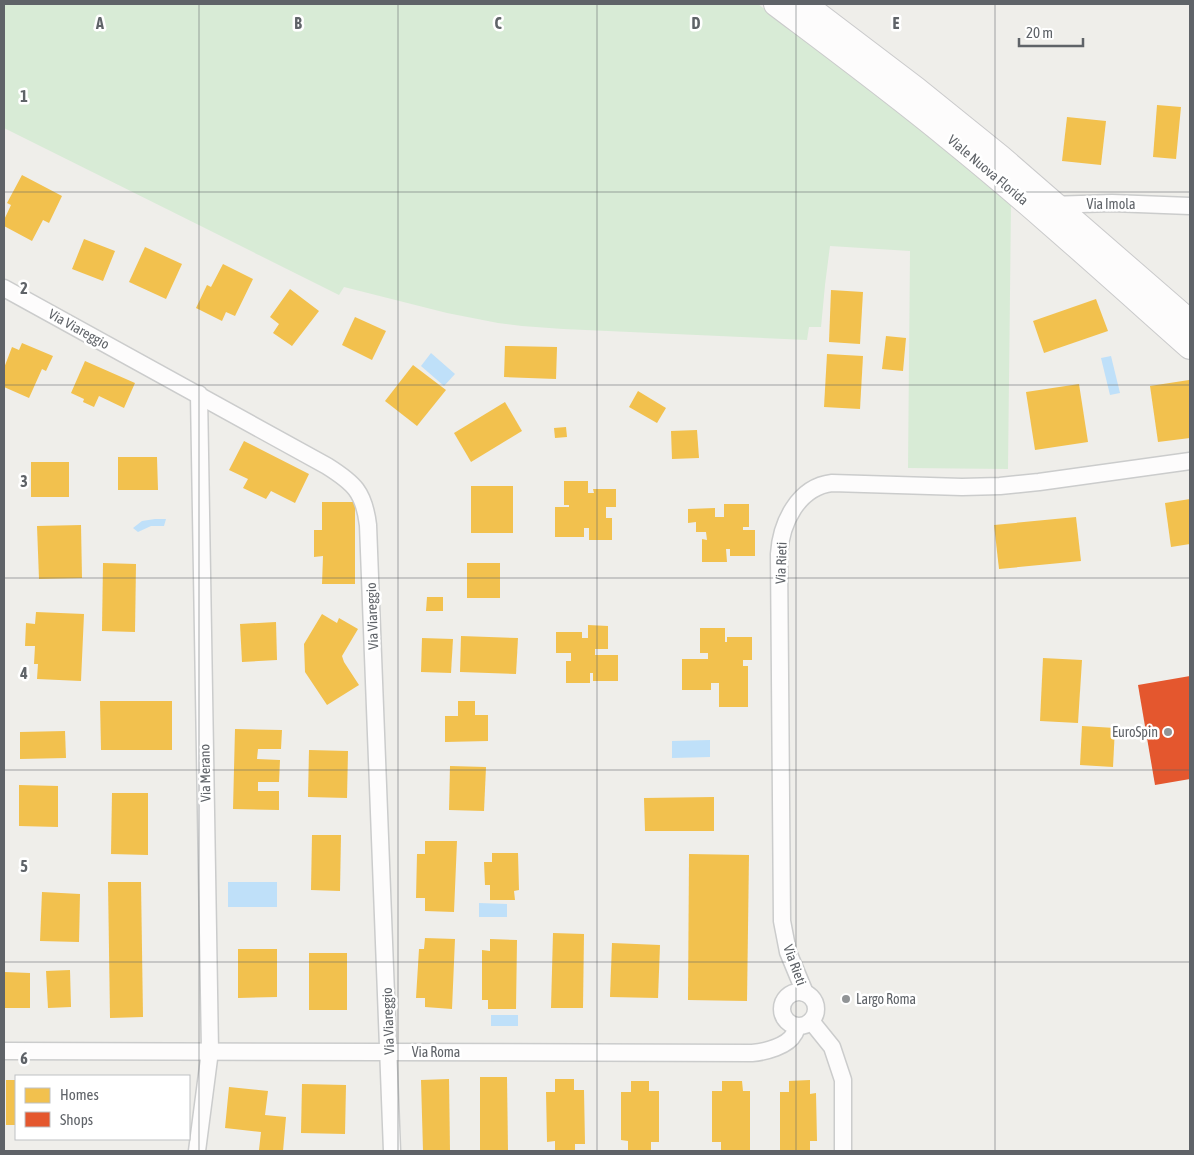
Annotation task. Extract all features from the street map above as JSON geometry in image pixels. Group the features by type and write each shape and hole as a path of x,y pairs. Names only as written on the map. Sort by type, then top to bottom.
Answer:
{"street":[{"name":"Viale Nuova Florida","path":"776,4 909,106 1031,206 1190,347"},
{"name":"Viale Nuova Florida","path":"804,4 944,111 1056,205 1190,322"},
{"name":"Via Imola","path":"1031,206 1112,203 1190,206"},
{"name":"Via Viareggio","path":"4,288 328,466 354,486 364,503 368,525 392,1151"},
{"name":"Via Merano","path":"197,1151 210,1052 199,394"},
{"name":"Via Rieti","path":"805,993 788,952 782,921 779,554 784,528 798,501 818,486 832,483 962,487 1000,486 1190,461"},
{"path":"794,993 805,993 810,996 816,1006 816,1011 804,1023 792,1024 784,1016 783,1005 785,1000 794,993"},
{"name":"Via Roma","path":"4,1051 752,1053 768,1050 783,1044 804,1023"},
{"path":"804,1023 832,1047 843,1080 843,1151"}],"green space":[{"path":"4,4 758,4 931,138 1011,205 1008,469 908,468 910,251 830,246 821,327 809,327 807,340 522,326 447,313 344,287 339,295 4,128"}],"water":[{"path":"431,353 455,374 444,386 421,366"},
{"path":"1111,356 1120,393 1110,395 1101,358"},
{"path":"166,519 164,526 151,526 138,532 133,528 142,521"},
{"path":"710,740 710,757 672,758 672,741"},
{"path":"228,882 277,882 277,907 228,907"},
{"path":"479,903 507,904 507,917 479,917"},
{"path":"491,1015 518,1015 518,1026 491,1026"}],"building: Homes":[{"path":"1157,105 1181,107 1176,159 1153,157"},
{"path":"1067,117 1106,121 1101,165 1062,161"},
{"path":"22,175 62,196 49,223 43,220 32,241 4,226 4,220 11,205 7,203"},
{"path":"84,239 115,251 103,281 72,269"},
{"path":"145,247 182,264 166,299 129,282"},
{"path":"223,264 253,279 235,316 226,312 222,321 196,308 207,285 211,287"},
{"path":"290,289 319,311 292,346 273,333 279,324 270,317"},
{"path":"831,290 863,292 860,344 829,342"},
{"path":"1096,299 1108,331 1044,353 1033,321"},
{"path":"355,317 386,331 372,360 342,345"},
{"path":"886,336 906,338 903,371 882,369"},
{"path":"22,343 53,356 46,371 42,369 29,398 4,387 4,368 12,347 19,350"},
{"path":"505,346 557,347 556,379 504,377"},
{"path":"827,354 863,356 860,409 824,407"},
{"path":"85,361 135,383 124,408 99,396 94,407 83,402 84,399 71,393"},
{"path":"413,365 446,390 417,426 385,401"},
{"path":"1189,380 1190,438 1158,442 1150,386"},
{"path":"1079,384 1088,442 1035,450 1026,392"},
{"path":"638,391 666,408 657,423 629,407"},
{"path":"505,402 522,431 471,462 454,433"},
{"path":"566,427 567,437 555,438 554,428"},
{"path":"697,430 699,458 672,459 671,431"},
{"path":"244,441 309,474 295,503 271,491 266,499 243,488 248,479 229,470"},
{"path":"118,457 157,457 158,490 118,490"},
{"path":"31,462 69,462 69,497 31,497"},
{"path":"564,481 588,481 588,493 594,493 593,489 616,489 616,507 606,507 606,518 612,518 612,540 589,540 589,528 584,528 584,537 555,537 555,507 569,507 569,505 564,505"},
{"path":"471,486 513,486 513,533 471,533"},
{"path":"1190,499 1190,544 1171,547 1165,503"},
{"path":"322,502 355,502 355,584 322,584 323,556 314,557 314,530 322,530"},
{"path":"724,504 749,504 749,527 743,527 743,530 755,530 755,556 730,556 730,549 726,549 727,562 702,562 702,539 707,540 706,532 696,532 696,522 688,523 688,509 715,508 715,517 724,517"},
{"path":"1076,517 1081,561 999,569 994,525"},
{"path":"81,525 82,578 39,579 37,526"},
{"path":"103,563 136,564 135,632 102,631"},
{"path":"467,563 500,563 500,598 467,598"},
{"path":"427,597 443,597 443,611 426,611"},
{"path":"36,612 84,614 81,681 37,679 38,664 34,664 35,646 25,646 26,623 35,624"},
{"path":"322,614 337,623 339,618 358,629 342,656 359,685 327,705 305,672 304,644"},
{"path":"276,622 277,660 242,662 240,624"},
{"path":"588,625 608,626 608,649 595,649 595,655 618,655 618,681 593,681 593,673 590,673 590,683 566,683 566,661 571,661 571,653 556,653 556,632 582,632 582,638 588,638"},
{"path":"700,628 725,628 725,642 727,642 727,637 752,637 752,660 743,660 743,666 748,666 748,707 719,707 719,683 711,683 711,690 682,690 682,659 708,659 708,653 700,653"},
{"path":"461,636 518,638 516,674 460,672"},
{"path":"422,638 453,639 451,673 421,672"},
{"path":"1043,658 1082,660 1078,723 1040,721"},
{"path":"100,701 172,701 172,750 101,750"},
{"path":"458,701 475,701 475,715 488,715 488,741 445,742 445,716 458,716"},
{"path":"1082,726 1115,728 1113,767 1080,765"},
{"path":"235,729 282,730 281,749 258,749 257,759 280,760 279,782 258,782 258,791 279,791 279,810 233,809"},
{"path":"65,731 66,758 20,759 20,732"},
{"path":"309,750 348,751 347,798 308,797"},
{"path":"450,766 486,767 484,811 449,810"},
{"path":"19,785 58,786 58,827 19,826"},
{"path":"112,793 148,793 148,855 111,854"},
{"path":"714,797 714,831 645,831 644,798"},
{"path":"312,835 341,835 340,891 311,890"},
{"path":"425,841 457,841 454,912 425,911 425,898 416,898 417,854 425,854"},
{"path":"492,853 518,853 519,890 514,891 515,900 490,900 490,885 485,885 484,862 492,862"},
{"path":"689,854 749,855 747,1001 688,1000"},
{"path":"108,882 141,882 143,1017 110,1018"},
{"path":"42,892 80,894 79,942 40,941"},
{"path":"553,933 584,934 583,1008 551,1008"},
{"path":"425,938 455,939 452,1009 425,1007 425,998 416,998 419,949 424,949"},
{"path":"490,939 517,940 516,1009 488,1009 488,1000 482,1000 482,950 490,951"},
{"path":"612,943 660,945 658,998 610,997"},
{"path":"238,949 277,949 277,997 238,998"},
{"path":"309,953 347,953 347,1010 309,1010"},
{"path":"70,970 71,1007 48,1008 46,971"},
{"path":"4,972 30,973 30,1008 4,1008"},
{"path":"480,1077 507,1077 508,1151 480,1151"},
{"path":"449,1079 450,1151 423,1151 421,1080"},
{"path":"555,1079 574,1079 574,1090 584,1090 585,1144 575,1144 575,1151 555,1151 555,1141 547,1142 546,1092 555,1092"},
{"path":"6,1080 15,1080 15,1125 6,1125"},
{"path":"810,1080 810,1094 816,1093 817,1141 810,1141 810,1151 780,1151 780,1092 789,1092 789,1081"},
{"path":"631,1081 649,1081 649,1091 659,1091 659,1142 651,1142 651,1151 628,1151 628,1141 621,1140 621,1092 631,1092"},
{"path":"722,1081 742,1081 743,1091 750,1091 750,1151 721,1151 721,1142 712,1142 712,1091 722,1091"},
{"path":"302,1084 346,1085 345,1134 301,1133"},
{"path":"229,1087 268,1091 265,1115 286,1117 283,1151 259,1150 261,1132 225,1128"}],"building: Shops":[{"name":"EuroSpin","path":"1190,676 1190,779 1155,785 1138,685"}],"place":[{"name":"EuroSpin","path":"1168,732"},
{"name":"Largo Roma","path":"846,999"}]}
